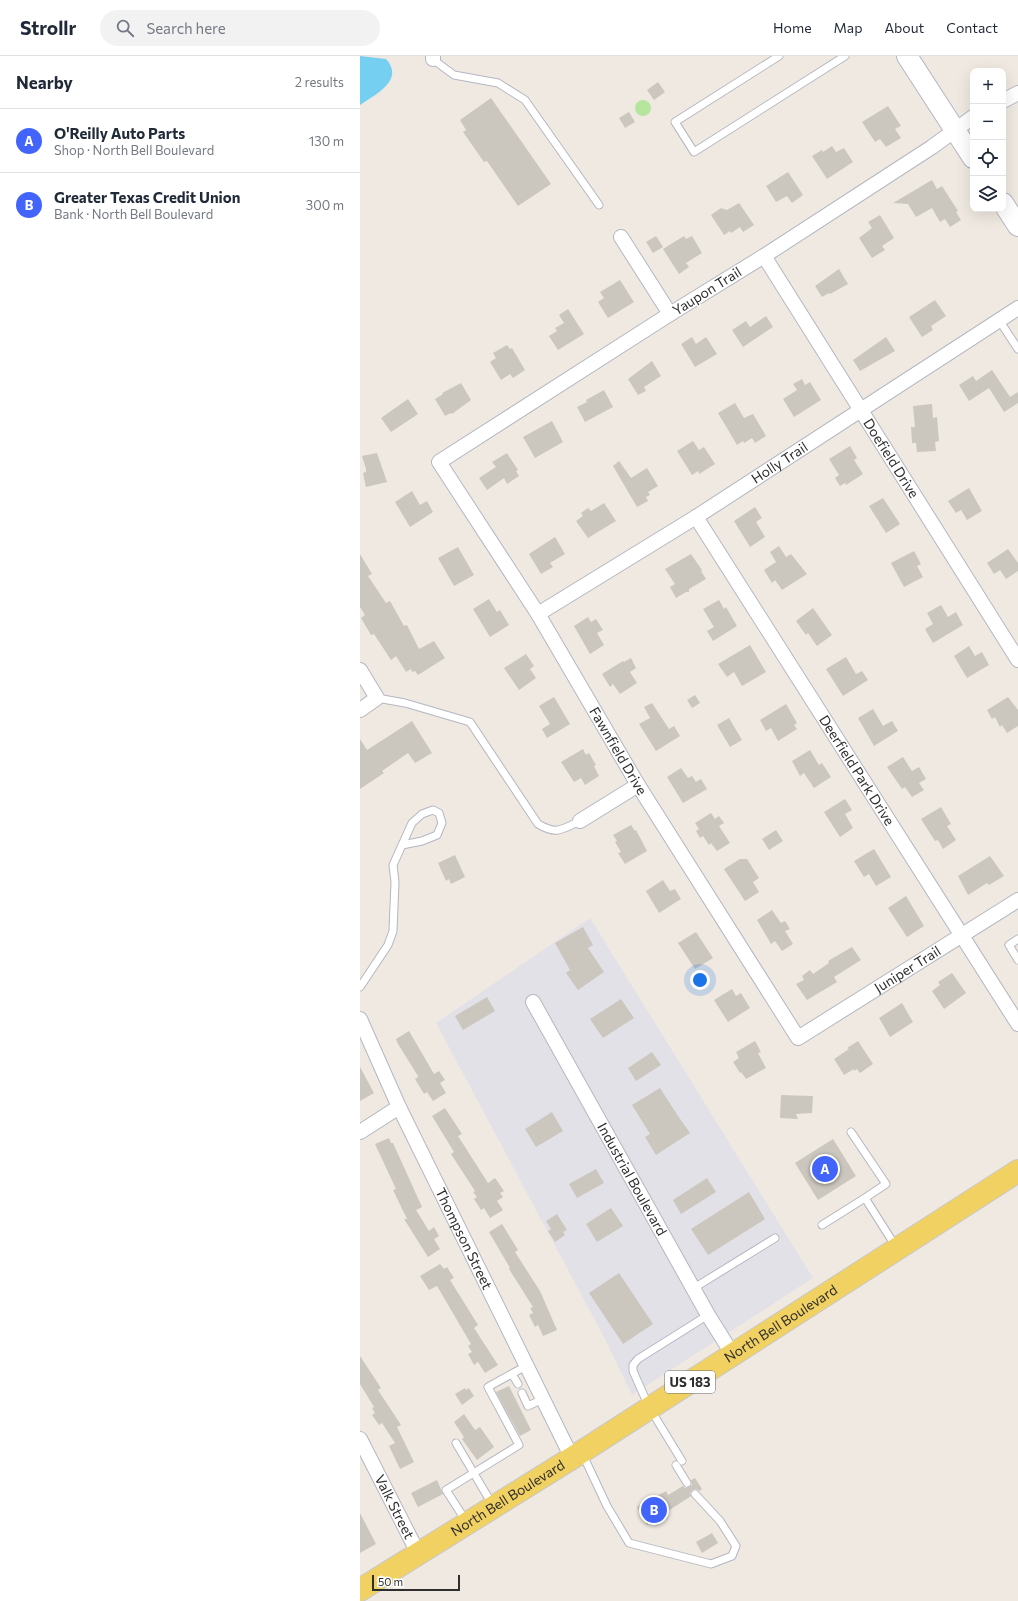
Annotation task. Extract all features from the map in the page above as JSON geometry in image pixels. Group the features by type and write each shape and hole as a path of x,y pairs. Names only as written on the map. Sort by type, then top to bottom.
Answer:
{"main road":[{"path":"907,56 970,153"},
{"path":"1006,208 1018,226"},
{"name":"North Bell Boulevard","path":"360,1590 732,1355 896,1248 1018,1171"}],"street":[{"path":"1006,99 1018,93"},
{"name":"Yaupon Trail","path":"439,462 670,314 764,256 932,147 970,119"},
{"path":"621,237 670,314"},
{"name":"Doefield Drive","path":"764,256 1018,660"},
{"name":"Holly Trail","path":"538,614 696,517 1018,308"},
{"name":"Fawnfield Drive","path":"439,462 538,614 638,785 798,1038"},
{"name":"Deerfield Park Drive","path":"696,517 963,935 1018,1024"},
{"path":"360,670 377,698 360,710"},
{"path":"580,821 638,785"},
{"name":"Juniper Trail","path":"798,1038 1018,900"},
{"name":"Industrial Boulevard","path":"533,1002 732,1355"},
{"name":"Thompson Street","path":"360,1019 399,1107 526,1366 576,1454"},
{"path":"360,1132 399,1107"},
{"name":"Valk Street","path":"360,1439 418,1553"}],"lane":[{"path":"778,56 675,122 694,152 845,56"},
{"path":"431,57 454,75 498,83 525,100 599,205"},
{"path":"999,320 1018,349"},
{"path":"377,698 405,703 470,722 538,824 551,831 562,829 580,821"},
{"path":"360,987 388,945 393,931 395,882 393,865 412,823 422,814 433,810 439,813 442,822 437,834 422,841 402,846"},
{"path":"1018,939 1009,945 1018,960"},
{"path":"822,1226 886,1184 851,1132"},
{"path":"865,1198 896,1248"},
{"path":"694,1288 775,1238"},
{"path":"687,1483 679,1463 649,1407 633,1371 633,1365 638,1359 708,1314"},
{"path":"467,1523 446,1490 519,1445 488,1387 526,1366"},
{"path":"512,1374 518,1384"},
{"path":"522,1393 528,1406 543,1398"},
{"path":"456,1443 493,1506"},
{"path":"576,1454 629,1543 710,1564 732,1556 736,1546 720,1521 695,1494"}],"shaded area":[{"path":"590,918 813,1278 632,1395 605,1339 436,1023"}],"green space":[{"path":"640,100 646,100 651,105 649,114 646,116 640,116 635,111 635,105"}],"water":[{"path":"360,56 386,59 391,67 392,74 386,86 360,105"}],"building":[{"path":"658,82 665,92 654,100 647,90"},
{"path":"491,98 551,184 518,206 487,161 484,162 463,132 466,130 460,120"},
{"path":"888,106 901,126 895,129 901,138 886,147 880,139 875,142 862,122"},
{"path":"629,112 635,122 625,128 619,118"},
{"path":"832,146 836,152 844,148 853,162 827,179 812,156 822,150 823,152"},
{"path":"788,172 803,195 792,203 787,196 776,202 766,186"},
{"path":"932,180 937,189 942,186 958,211 956,212 961,220 950,227 945,219 940,222 932,208 916,217 908,204 893,203"},
{"path":"739,203 754,225 743,232 740,227 731,233 730,231 724,235 711,215 721,208 727,210"},
{"path":"880,215 894,238 882,246 885,250 872,258 859,238 872,228 868,222"},
{"path":"656,236 663,247 653,253 646,242"},
{"path":"684,236 686,239 692,236 702,253 686,263 689,267 679,274 663,249"},
{"path":"839,269 848,284 822,297 815,286"},
{"path":"620,280 634,302 608,318 598,302 604,298 600,292"},
{"path":"935,300 946,316 931,326 933,330 922,337 909,317"},
{"path":"568,309 584,334 558,350 549,336 557,331 555,328 564,323 559,315"},
{"path":"766,316 773,327 743,347 732,330 746,321 750,327"},
{"path":"692,337 696,344 706,337 717,354 695,367 681,344"},
{"path":"886,337 895,351 860,371 853,360"},
{"path":"507,345 510,349 512,348 525,370 513,378 510,374 501,380 490,362 496,358 493,353"},
{"path":"652,361 661,376 644,387 646,391 638,395 628,379"},
{"path":"992,370 1010,397 1018,392 1018,403 1004,412 989,388 969,401 959,385 973,376 976,381"},
{"path":"802,379 805,385 810,382 821,400 794,417 783,399 797,390 793,384"},
{"path":"461,383 471,400 452,414 451,413 445,416 435,399 443,394 442,393"},
{"path":"604,390 613,407 585,422 577,407"},
{"path":"408,399 418,414 391,432 381,418"},
{"path":"735,403 744,418 753,414 766,436 755,443 752,438 737,445 718,413"},
{"path":"932,404 933,418 937,417 939,441 935,442 936,451 917,452 916,443 912,443 911,427 915,427 913,406"},
{"path":"552,421 563,442 535,458 523,437"},
{"path":"693,441 699,450 704,447 715,464 699,474 698,471 692,475 677,451"},
{"path":"850,446 857,458 854,460 863,474 846,485 845,483 840,486 835,478 839,475 829,459"},
{"path":"377,453 387,482 366,487 363,473 366,472 366,469 362,456"},
{"path":"507,453 518,470 516,471 519,476 507,484 504,478 487,490 479,478 496,467 492,462"},
{"path":"619,461 631,478 647,468 658,486 648,492 650,495 646,497 648,501 637,507 613,466"},
{"path":"969,488 982,511 967,520 961,510 956,513 948,501"},
{"path":"412,491 420,505 427,501 433,512 410,527 395,502"},
{"path":"883,498 900,524 886,533 869,506"},
{"path":"604,503 616,521 588,538 576,521 583,516 581,513 588,508 591,511"},
{"path":"755,507 762,518 756,522 765,537 750,547 734,521"},
{"path":"555,537 565,554 550,563 553,567 541,574 529,554"},
{"path":"779,546 786,557 791,554 807,574 782,590 775,580 772,583 764,570 776,562 770,552"},
{"path":"458,547 474,575 454,586 438,558"},
{"path":"1008,549 1018,563 1018,571 1006,579 1000,570 994,574 987,563"},
{"path":"914,551 921,564 917,566 923,577 904,587 891,563"},
{"path":"360,554 372,574 368,576 386,603 390,601 404,626 407,625 419,649 434,641 445,658 418,675 415,671 412,672 411,669 406,672 396,656 391,660 374,634 371,635 361,618 365,615 360,607"},
{"path":"691,554 702,570 701,571 706,579 689,589 689,592 686,592 676,598 670,587 675,584 665,569"},
{"path":"489,599 497,612 500,610 509,625 490,637 473,609"},
{"path":"719,600 724,609 726,607 737,626 713,641 707,631 714,627 703,609"},
{"path":"941,605 948,617 956,612 963,625 933,643 925,629 933,624 927,613"},
{"path":"813,608 832,635 817,646 808,633 806,635 796,621"},
{"path":"588,617 591,622 596,619 603,630 597,633 604,645 590,654 574,626"},
{"path":"750,645 766,672 742,686 734,672 727,677 718,664"},
{"path":"969,646 975,656 982,652 989,665 967,678 954,656"},
{"path":"526,654 534,666 530,669 536,678 519,690 504,668"},
{"path":"846,657 856,674 862,671 868,680 843,696 826,669"},
{"path":"631,658 636,668 630,672 637,683 620,694 613,684 610,687 602,674 623,661 624,662"},
{"path":"695,695 700,703 692,708 687,700"},
{"path":"554,697 570,724 547,738 542,729 550,724 539,706"},
{"path":"1008,697 1018,710 1018,726 1007,733 1002,725 1000,727 995,717 992,719 987,710"},
{"path":"652,703 669,729 674,726 680,736 656,751 639,724 650,718 644,707"},
{"path":"786,704 797,723 794,725 797,729 778,741 771,728 766,731 760,720"},
{"path":"873,709 883,726 892,721 898,731 874,746 858,718"},
{"path":"729,718 742,740 730,747 717,725"},
{"path":"412,721 432,753 415,763 408,753 382,771 384,773 360,789 360,739 367,750"},
{"path":"583,749 586,755 589,753 596,765 594,766 599,776 585,785 581,778 574,782 561,762"},
{"path":"810,750 819,765 822,763 831,777 814,788 804,773 800,776 792,761"},
{"path":"903,757 912,771 919,767 926,779 919,783 924,790 912,797 905,787 902,789 887,767"},
{"path":"681,768 688,778 692,776 696,782 701,779 707,789 683,803 667,777"},
{"path":"845,799 852,810 845,814 853,828 840,837 824,812"},
{"path":"941,807 951,824 947,826 956,840 943,849 938,840 935,841 921,819"},
{"path":"711,813 715,819 719,816 724,823 719,826 730,843 717,851 711,843 709,845 703,836 700,838 696,831 699,829 695,823"},
{"path":"631,825 635,831 636,830 647,851 625,864 618,853 621,852 613,835"},
{"path":"776,830 783,841 769,850 762,839"},
{"path":"874,849 891,877 876,886 869,874 864,877 854,861"},
{"path":"455,855 465,877 451,884 449,879 446,881 438,863"},
{"path":"990,856 1004,876 989,885 987,883 968,895 958,876"},
{"path":"740,859 747,859 759,878 753,882 759,892 745,901 724,869"},
{"path":"663,880 670,891 675,889 681,899 659,913 646,891"},
{"path":"906,896 924,926 907,937 888,908"},
{"path":"772,910 781,923 785,921 790,929 785,931 793,944 782,951 775,941 771,944 757,920"},
{"path":"583,927 593,945 588,948 604,972 578,990 566,973 570,970 555,943"},
{"path":"696,932 713,958 695,969 678,943"},
{"path":"852,947 861,960 834,977 837,982 807,1000 796,984 804,980 802,976 810,970 813,974 829,963 828,961"},
{"path":"952,973 966,993 944,1009 932,991 940,985 938,982"},
{"path":"732,989 736,996 741,993 750,1008 728,1022 714,1000"},
{"path":"487,997 495,1011 463,1030 455,1016"},
{"path":"621,999 634,1018 603,1038 590,1019"},
{"path":"902,1003 913,1022 890,1037 879,1018"},
{"path":"409,1031 434,1074 439,1071 445,1080 440,1083 446,1093 433,1101 427,1092 424,1094 415,1079 418,1076 396,1039"},
{"path":"755,1041 761,1052 758,1053 766,1068 746,1079 733,1062 739,1058 736,1052"},
{"path":"858,1041 873,1064 860,1073 857,1069 854,1071 854,1069 844,1075 834,1059"},
{"path":"652,1052 661,1065 636,1081 628,1068"},
{"path":"360,1067 374,1093 360,1101"},
{"path":"660,1088 690,1133 656,1155 645,1137 650,1134 632,1105"},
{"path":"781,1095 813,1096 812,1113 796,1114 798,1119 780,1118"},
{"path":"445,1108 462,1134 458,1136 488,1183 495,1178 504,1191 500,1193 503,1197 497,1201 503,1210 490,1218 484,1208 481,1210 474,1199 477,1197 473,1192 475,1191 451,1154 454,1152 432,1116"},
{"path":"552,1112 563,1131 536,1147 525,1129"},
{"path":"389,1138 391,1143 393,1143 422,1207 416,1210 429,1231 434,1227 439,1236 434,1239 440,1249 428,1257 404,1219 407,1219 393,1190 396,1189 375,1144"},
{"path":"833,1139 856,1176 818,1200 795,1163"},
{"path":"596,1169 604,1183 577,1198 569,1184"},
{"path":"707,1178 716,1192 681,1214 673,1200"},
{"path":"749,1192 765,1219 708,1255 691,1229"},
{"path":"611,1208 623,1226 597,1242 586,1224"},
{"path":"557,1214 567,1230 563,1232 565,1235 555,1242 548,1231 551,1229 546,1221"},
{"path":"502,1224 518,1250 515,1252 540,1291 557,1330 543,1336 538,1325 535,1327 529,1315 533,1313 530,1308 533,1307 509,1269 510,1268 489,1232"},
{"path":"440,1264 444,1269 447,1267 454,1278 450,1280 478,1325 474,1328 498,1365 485,1373 478,1362 474,1365 468,1354 472,1352 468,1346 471,1344 437,1286 429,1290 420,1276"},
{"path":"619,1273 653,1324 623,1344 589,1293"},
{"path":"360,1356 381,1388 378,1390 401,1425 397,1427 414,1462 400,1469 389,1446 395,1443 382,1423 379,1425 372,1415 375,1413 372,1408 374,1407 360,1384"},
{"path":"509,1386 531,1430 520,1436 496,1392"},
{"path":"465,1388 466,1390 469,1388 474,1396 462,1405 455,1394"},
{"path":"464,1414 475,1430 480,1427 494,1447 477,1460 462,1439 464,1437 454,1422"},
{"path":"695,1478 702,1489 699,1491 696,1489 692,1490 690,1493 691,1496 665,1513 668,1518 660,1523 658,1519 647,1525 637,1507 666,1491 668,1495 683,1486 685,1488 689,1487 692,1485 691,1480"},
{"path":"437,1480 443,1494 418,1507 411,1493"},
{"path":"360,1513 376,1544 360,1553"},
{"path":"712,1533 718,1543 702,1553 696,1542"}],"place":[{"name":"O'Reilly Auto Parts","path":"825,1169"},
{"name":"Greater Texas Credit Union","path":"654,1510"}]}
